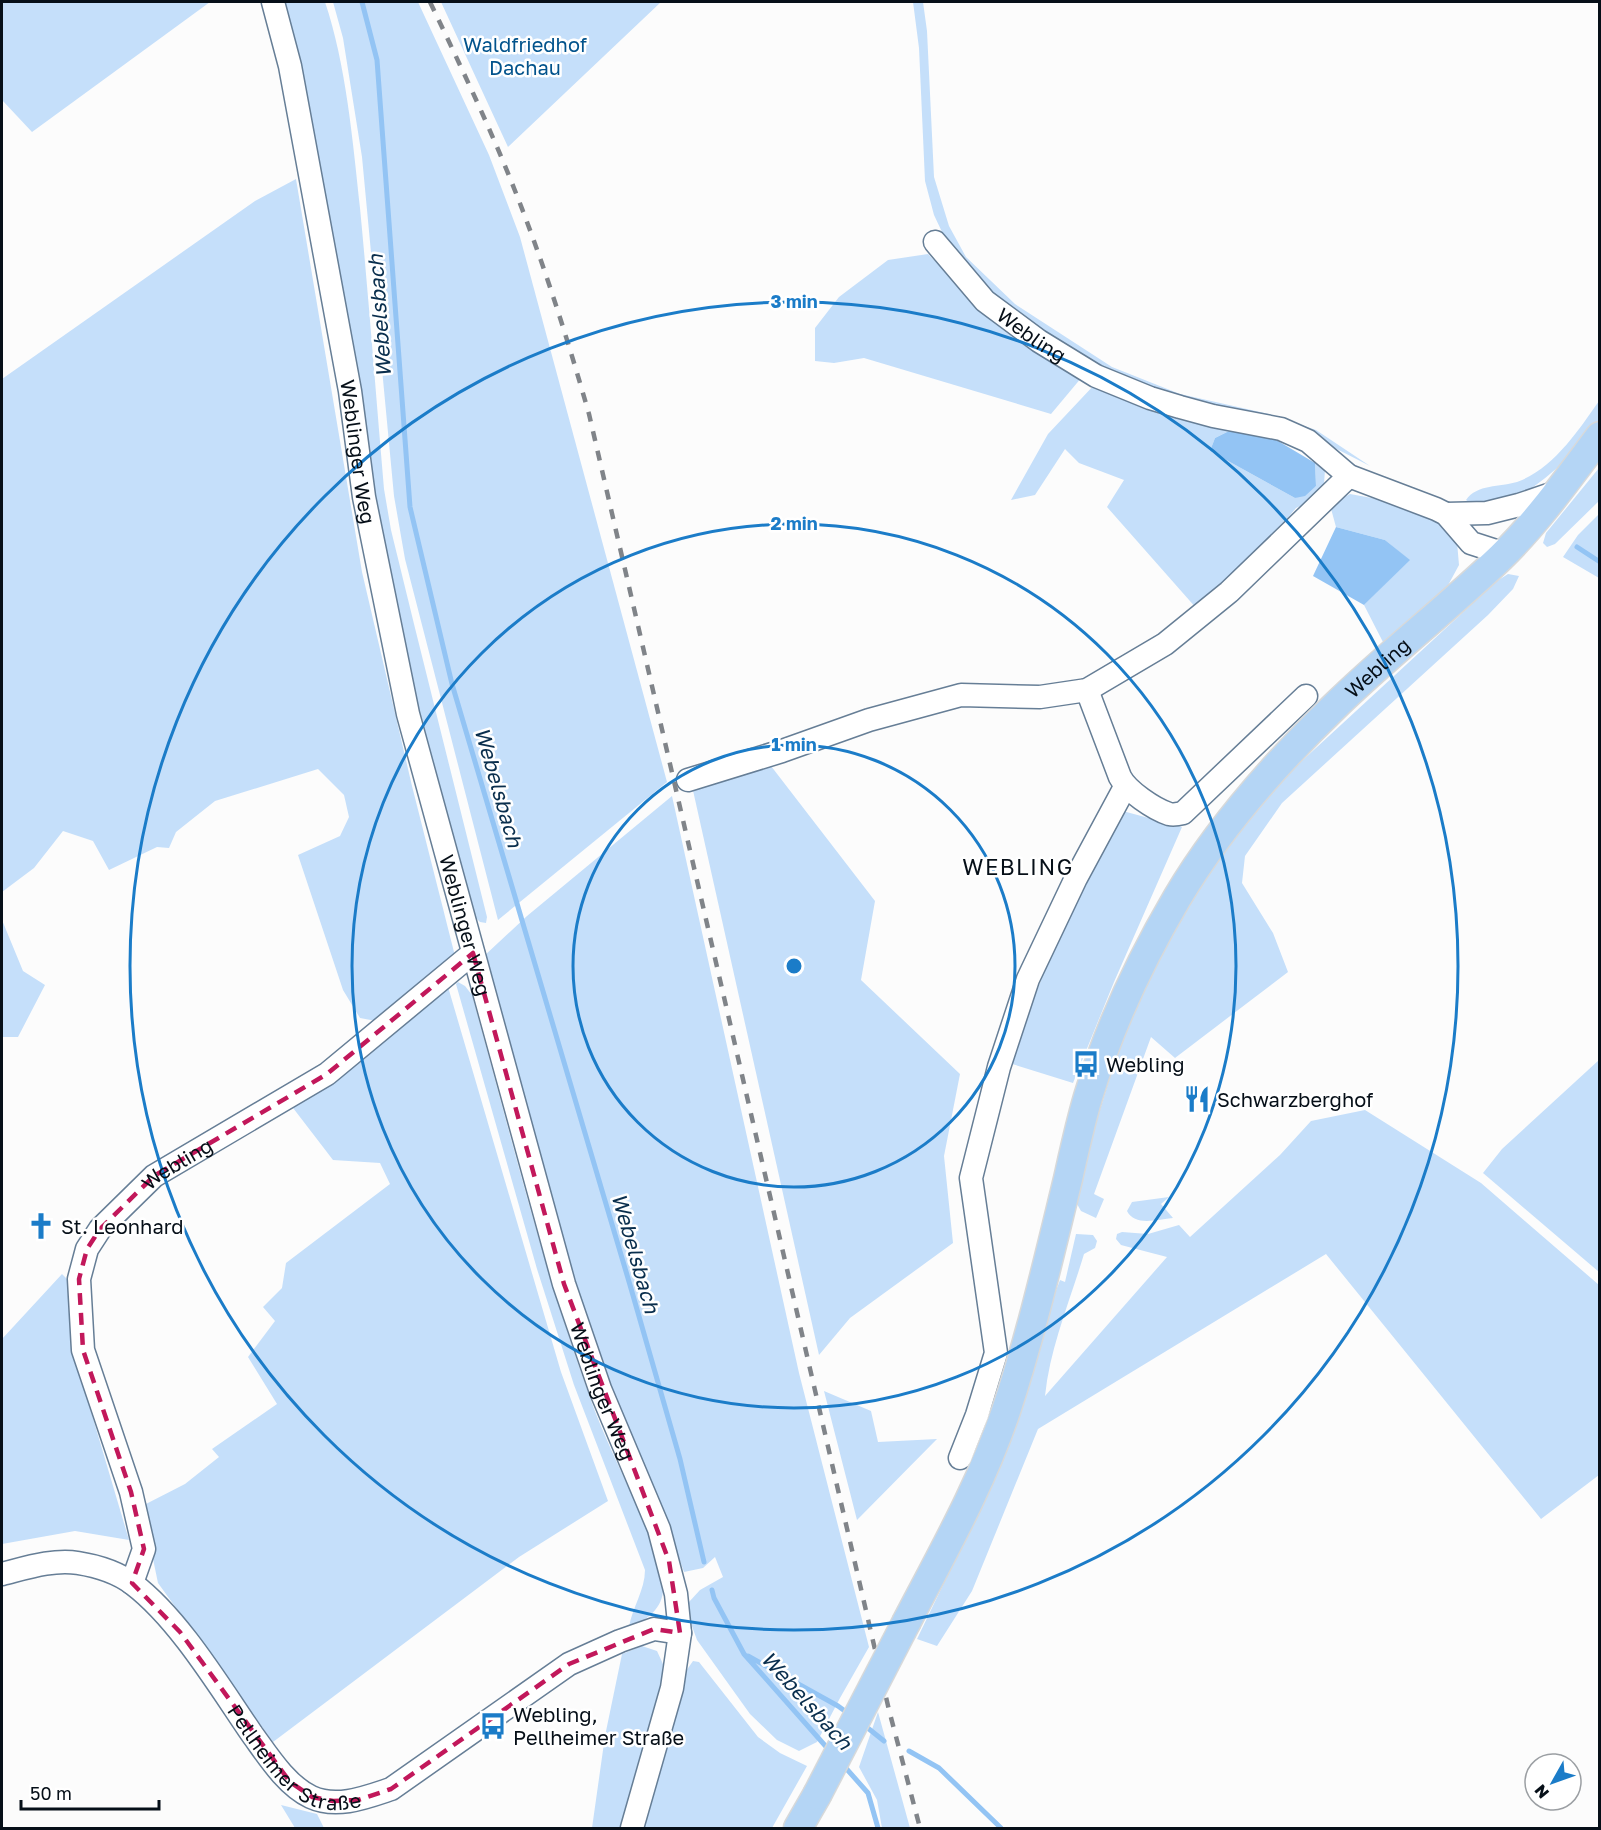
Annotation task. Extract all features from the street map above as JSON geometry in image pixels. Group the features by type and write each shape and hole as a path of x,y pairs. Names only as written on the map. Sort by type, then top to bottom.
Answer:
{"main road":[{"path":"1505,554 1557,492 1599,436"},
{"name":"Webling","path":"798,1828 978,1483 1006,1410 1047,1265 1088,1096 1108,1038 1134,976 1172,908 1212,844 1254,790 1334,707 1505,554"}],"street":[{"name":"Weblinger Weg","path":"273,2 290,66 350,391 364,497 403,692 564,1284 600,1389 659,1529 676,1594 680,1633 669,1705 632,1828"},
{"name":"Webling","path":"935,242 984,301 1039,341 1096,376 1150,398 1213,416 1281,429 1308,441 1349,476 1446,514 1487,513 1519,506 1557,492"},
{"path":"688,780 782,751 869,720 961,694 1040,697 1087,690 1165,644 1229,592 1349,476"},
{"path":"1469,513 1491,534 1505,554"},
{"name":"Webling","path":"1446,514 1471,543 1505,554"},
{"path":"1087,690 1125,787 1172,815 1184,813 1306,696"},
{"path":"960,1458 996,1353 971,1178 999,1067 1028,979 1076,878 1125,787"},
{"name":"Webling","path":"132,1583 144,1549 131,1492 83,1350 80,1278 87,1249 100,1229 154,1176 327,1074 473,953"},
{"name":"Pellheimer Straße","path":"2,1574 45,1564 76,1563 107,1570 132,1583 160,1608 180,1632 290,1782 312,1797 333,1801 358,1800 391,1789 569,1664 620,1641 654,1629 680,1633"}],"highlighted area":[{"path":"473,953 564,1284 669,1561 680,1633 654,1629 569,1664 391,1789 358,1800 333,1801 312,1797 290,1782 180,1632 132,1583 144,1549 131,1492 83,1350 79,1279 87,1249 100,1229 154,1176 327,1074"}],"green space":[{"path":"2,2 210,2 32,132 2,100"},
{"path":"282,2 325,2 338,51 355,157 384,489 391,530 487,917 486,923 480,922 471,913 405,661"},
{"path":"333,2 418,2 489,155 520,237 667,782 498,920 405,559 394,496 362,157 343,38"},
{"name":"Waldfriedhof Dachau","path":"441,2 661,2 508,147"},
{"path":"913,2 923,2 927,31 934,177 949,226 966,257 1015,304 1112,367 1180,394 1269,414 1316,430 1370,466 1321,441 1200,406 1086,363 991,293 951,251 934,215 925,181 919,48"},
{"path":"296,179 362,572 455,956 376,1021 360,1018 343,990 298,855 340,836 349,817 344,795 318,769 215,801 176,832 169,848 157,847 109,870 93,841 63,831 34,868 2,892 2,379 255,201"},
{"path":"928,254 984,311 1082,377 1051,414 864,358 834,363 815,361 815,328 839,297 888,260"},
{"path":"1096,383 1229,431 1215,438 1210,451 1295,498 1316,486 1315,463 1325,470 1324,484 1313,500 1296,508 1258,554 1197,609 1107,507 1124,480 1079,463 1065,449 1035,495 1011,500 1048,434"},
{"path":"1599,401 1600,418 1585,441 1531,489 1519,497 1504,502 1471,504 1466,500 1476,491 1517,482 1542,468 1564,448"},
{"path":"1599,468 1599,501 1555,544 1547,547 1543,543 1546,533"},
{"path":"1350,494 1399,503 1439,522 1457,542 1459,565 1446,589 1384,644 1364,605 1409,560 1385,540 1336,527 1330,505"},
{"path":"1599,514 1599,578 1563,557 1578,535"},
{"path":"1508,574 1519,576 1513,589 1488,615 1282,803 1245,856 1242,883 1273,933 1288,972 1175,1058 1151,1037 1094,1194 1104,1199 1096,1218 1081,1211 1073,1197 1138,987 1187,900 1241,823 1291,771 1497,581"},
{"path":"771,766 875,901 861,980 960,1074 944,1156 953,1243 850,1318 819,1355 692,786"},
{"path":"672,796 799,1373 869,1647 817,1742 799,1751 777,1740 750,1714 697,1640 689,1618 689,1602 700,1590 723,1577 715,1557 703,1568 684,1572 611,1391 558,1230 483,957 527,916"},
{"path":"1119,810 1182,827 1114,982 1073,1083 1009,1063 1064,921"},
{"path":"2,920 23,971 45,985 18,1037 2,1037"},
{"path":"446,980 561,1372 608,1501 519,1557 273,1742 158,1583 142,1506 185,1484 219,1457 212,1449 277,1404 248,1357 275,1321 263,1307 282,1288 286,1263 390,1184 380,1163 333,1160 290,1104"},
{"path":"458,982 465,986 472,995 527,1196 572,1346 595,1411 643,1520 660,1568 663,1593 658,1606 648,1617 629,1627 643,1585 645,1570 574,1385 537,1269 456,984"},
{"path":"1599,1060 1599,1272 1483,1173 1502,1149"},
{"path":"1365,1110 1481,1183 1599,1285 1599,1475 1541,1519 1326,1254 1038,1429 972,1591 937,1646 917,1639 955,1560 1060,1280 1065,1282 1076,1234 1093,1235 1097,1241 1095,1248 1084,1254 1051,1360 1045,1396 1167,1257 1121,1245 1116,1239 1117,1234 1122,1232 1148,1234 1179,1225 1190,1237 1280,1155 1311,1121"},
{"path":"1169,1197 1161,1204 1173,1218 1141,1221 1135,1219 1127,1211 1132,1202"},
{"path":"62,1274 70,1282 79,1371 129,1540 75,1531 2,1544 2,1339"},
{"path":"824,1391 871,1411 878,1442 937,1439 857,1520"},
{"path":"642,1646 657,1651 663,1664 660,1697 620,1828 592,1828 605,1736 622,1654"},
{"path":"693,1661 699,1662 758,1737 780,1753 807,1766 772,1828 642,1828 684,1674"},
{"path":"878,1712 910,1828 882,1828 877,1800 859,1767"},
{"path":"281,1805 317,1814 324,1828 295,1828"}],"water":[{"path":"1229,431 1273,438 1315,463 1316,486 1305,496 1295,498 1210,451 1215,438"},
{"path":"1336,527 1385,540 1410,560 1364,605 1313,576"}],"waterway":[{"name":"Webelsbach","path":"362,2 377,60 410,507 452,684 680,1459 704,1562"},
{"path":"1577,547 1600,562"},
{"name":"Webelsbach","path":"712,1590 744,1654 829,1750"},
{"path":"748,1656 849,1714"},
{"path":"864,1725 884,1741"},
{"path":"909,1751 939,1768 1001,1828"},
{"name":"Webelsbach","path":"844,1766 868,1793 878,1828"}],"railway":[{"path":"430,2 511,179 536,245 589,414 889,1710 920,1828"}],"place":[{"name":"Webling","path":"1086,1064"},
{"name":"Schwarzberghof","path":"1197,1099"},
{"name":"St. Leonhard","path":"41,1226"},
{"name":"Webling, Pellheimer Straße","path":"493,1726"}],"district":[{"name":"WEBLING","path":"1018,866"}]}
